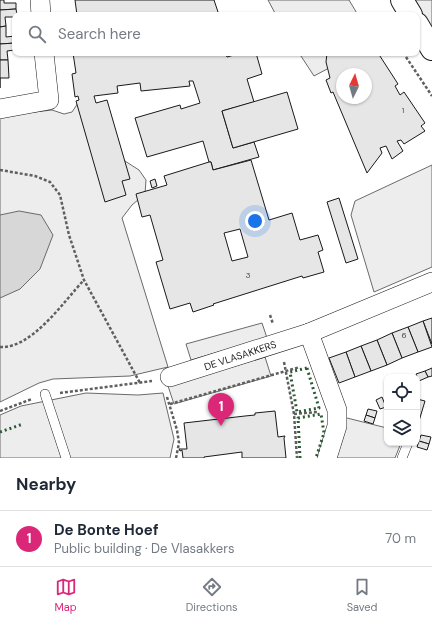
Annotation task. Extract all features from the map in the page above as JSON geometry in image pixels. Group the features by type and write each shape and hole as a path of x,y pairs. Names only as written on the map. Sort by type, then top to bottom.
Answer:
{"main road":[{"path":"402,0 409,12"},
{"path":"420,29 432,49"}],"street":[{"path":"40,0 41,12"},
{"path":"0,108 49,100 44,56"},
{"name":"DE VLASAKKERS","path":"166,378 309,333 432,282"},
{"path":"309,333 336,410 337,426 327,458"}],"lane":[{"path":"45,394 66,458"},
{"path":"402,458 407,446"}],"path":[{"path":"407,56 432,96"},
{"path":"0,170 35,176 50,182 60,195 69,235 84,280 140,383"},
{"path":"0,347 5,347 25,340 45,323 84,280"},
{"path":"270,315 286,370 294,414 297,458"},
{"path":"170,404 319,361"},
{"path":"0,410 45,394 140,383 166,378 179,443 176,458"}],"shaded area":[{"path":"268,0 349,0 356,12 274,12"},
{"path":"413,0 432,0 432,30"},
{"path":"301,56 351,56 314,76"},
{"path":"78,103 114,154 139,170 146,180 145,194 132,205 122,218 168,367 130,376 53,379 39,383 0,402 0,116 52,110 64,114 72,112"},
{"path":"432,165 432,267 374,292 351,215 355,201"},
{"path":"19,211 41,215 53,235 40,269 20,289 0,298 0,215"},
{"path":"262,323 267,338 191,360 186,344"},
{"path":"265,357 271,376 174,404 168,386"},
{"path":"86,393 138,395 163,393 174,439 170,458 0,458 0,415 21,406"},
{"path":"343,417 384,427 384,446 400,446 395,458 331,458"}],"building":[{"path":"0,0 4,0 4,3 16,3 16,9 0,10"},
{"path":"75,0 214,0 218,12 77,12"},
{"path":"16,9 16,12 12,12 12,17 5,17 6,26 0,27 0,10"},
{"path":"6,26 6,37 12,36 12,43 0,44 0,27"},
{"path":"12,43 12,50 7,51 8,60 0,60 0,44"},
{"path":"73,56 257,56 262,74 247,79 254,102 222,111 233,148 254,142 259,157 213,170 203,141 147,157 135,118 180,105 181,109 200,103 193,81 189,81 190,86 141,91 140,83 117,86 118,93 94,96 96,103 107,100 130,179 122,181 126,195 105,202 76,101 79,100 78,96 75,97 72,74 76,73"},
{"path":"327,56 380,56 398,84 395,86 400,95 404,92 425,123 421,126 425,131 404,144 401,140 397,141 403,151 392,159 386,146 380,148 382,153 367,173 338,104 372,104 372,68 336,68 336,99 333,92 331,93 326,80 330,78 326,62"},
{"path":"0,60 8,60 9,78 0,78"},
{"path":"287,92 298,129 233,148 222,111"},
{"path":"251,160 269,220 292,213 300,240 318,235 323,250 318,252 324,272 303,278 302,276 213,304 214,305 193,312 190,303 170,309 156,262 163,260 150,215 142,217 136,194 167,185 164,176 209,162 211,162 213,170","holes":["240,229 248,257 232,261 224,233"]},
{"path":"155,179 157,186 152,188 150,181"},
{"path":"339,198 358,259 346,263 327,202"},
{"path":"432,318 432,344 423,321"},
{"path":"423,321 432,347 418,352 408,327"},
{"path":"408,327 418,352 402,358 392,333"},
{"path":"392,333 402,358 387,365 377,340"},
{"path":"377,340 387,365 371,371 361,346"},
{"path":"361,346 371,371 355,377 346,352"},
{"path":"346,352 355,377 339,383 329,358"},
{"path":"432,368 432,376 428,377 425,371"},
{"path":"425,371 428,377 420,381 420,374 416,374"},
{"path":"382,397 384,408 380,409 376,400"},
{"path":"420,400 425,401 420,418"},
{"path":"368,409 377,411 375,418 366,415"},
{"path":"275,411 278,437 285,436 286,458 242,458 242,452 204,458 183,458 182,450 180,451 179,449 187,449 184,423 255,415 255,413"},
{"path":"366,415 375,418 373,424 364,421"},
{"path":"421,435 431,437 429,444 420,441"},
{"path":"420,441 429,444 427,450 417,447 420,446"}],"hedge":[{"path":"307,368 319,408 297,412 290,372 307,368"},
{"path":"300,458 298,418 321,414 324,433 316,458"},
{"path":"0,432 23,424"}],"place":[{"name":"De Bonte Hoef","path":"221,426"}]}
